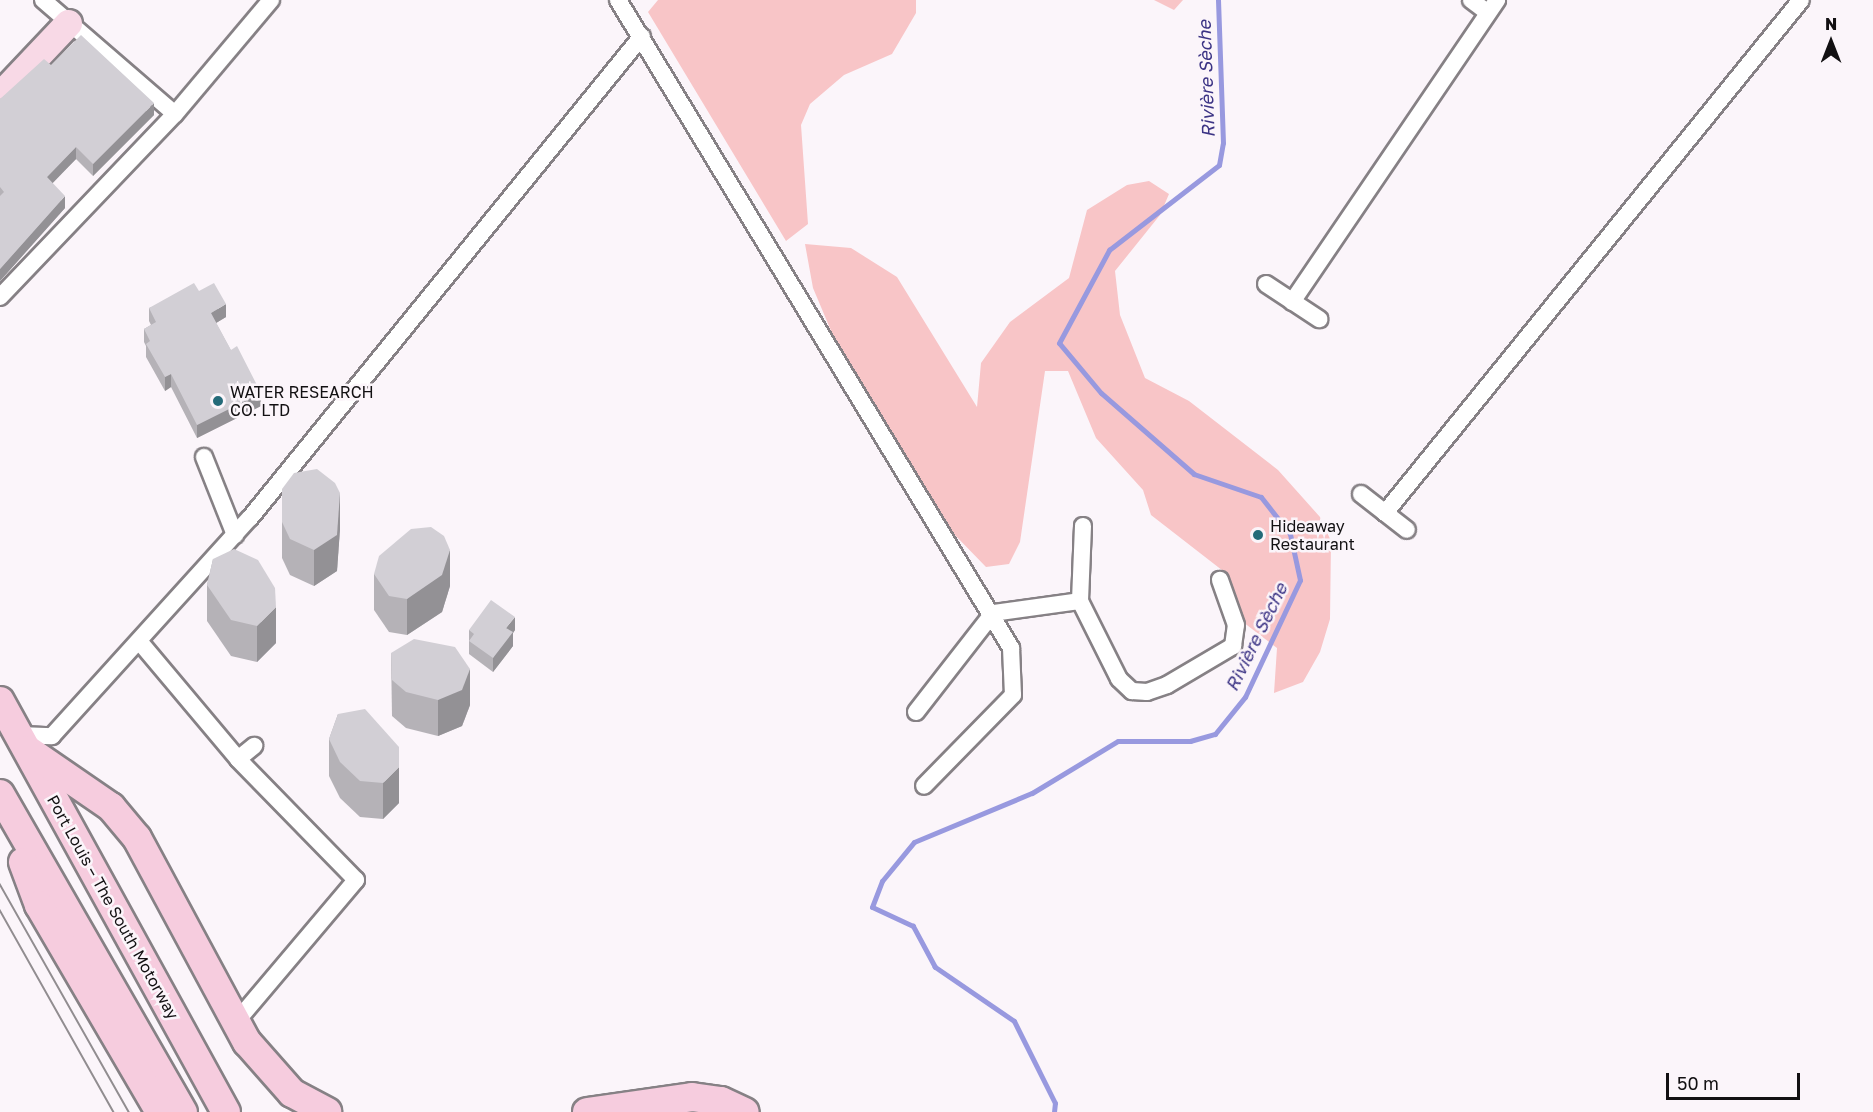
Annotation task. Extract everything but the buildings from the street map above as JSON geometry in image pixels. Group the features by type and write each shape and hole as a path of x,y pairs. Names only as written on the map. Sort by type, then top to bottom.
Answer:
{"highway":[{"name":"Port Louis – The South Motorway","path":"0,702 226,1112"},
{"path":"23,742 111,807 137,838 236,1022 292,1093 327,1112"},
{"path":"0,794 183,1112"},
{"path":"0,803 39,905 160,1112"},
{"path":"587,1112 692,1097 721,1101 745,1112"}],"main road":[{"path":"0,95 68,23"}],"street":[{"path":"43,0 176,114"},
{"path":"0,297 176,114 271,0"},
{"path":"618,0 993,613 1016,665 1013,694 924,786"},
{"path":"1292,302 1492,6 1471,0"},
{"path":"1385,513 1801,0"},
{"path":"23,742 52,736 235,535 642,36"},
{"path":"1266,284 1319,319"},
{"path":"204,457 235,535"},
{"path":"1361,494 1407,530"},
{"path":"1083,526 1080,601 1119,679 1132,691 1147,693 1211,663 1233,646 1236,625 1220,580"},
{"path":"916,712 993,613 1080,601"},
{"path":"139,641 238,759 356,880 236,1022"},
{"path":"238,759 254,746"}],"shaded area":[{"path":"658,0 916,0 916,13 892,54 844,75 810,104 801,125 808,224 786,241 648,12"},
{"path":"1154,0 1183,0 1174,10"},
{"path":"1149,181 1169,194 1160,215 1115,271 1120,315 1145,378 1189,401 1278,470 1320,517 1331,541 1330,619 1320,652 1303,682 1274,693 1277,648 1239,619 1227,574 1151,515 1143,490 1096,438 1068,371 1045,371 1020,542 1009,564 986,567 952,532 840,352 813,288 805,244 851,248 897,277 977,407 981,363 1010,322 1069,278 1087,210 1127,185"}],"waterway":[{"name":"Rivière Sèche","path":"1054,1112 1055,1103 1014,1021 935,967 913,926 872,907 882,881 914,842 1032,793 1118,741 1190,741 1215,734 1245,697 1300,580 1290,534 1261,497 1194,474 1101,393 1059,343 1109,250 1219,165 1223,143 1218,0"}],"tram line":[{"path":"0,884 129,1112"},
{"path":"0,910 114,1112"}],"place":[{"name":"WATER RESEARCH CO. LTD","path":"218,401"},
{"name":"Hideaway Restaurant","path":"1258,535"}]}
